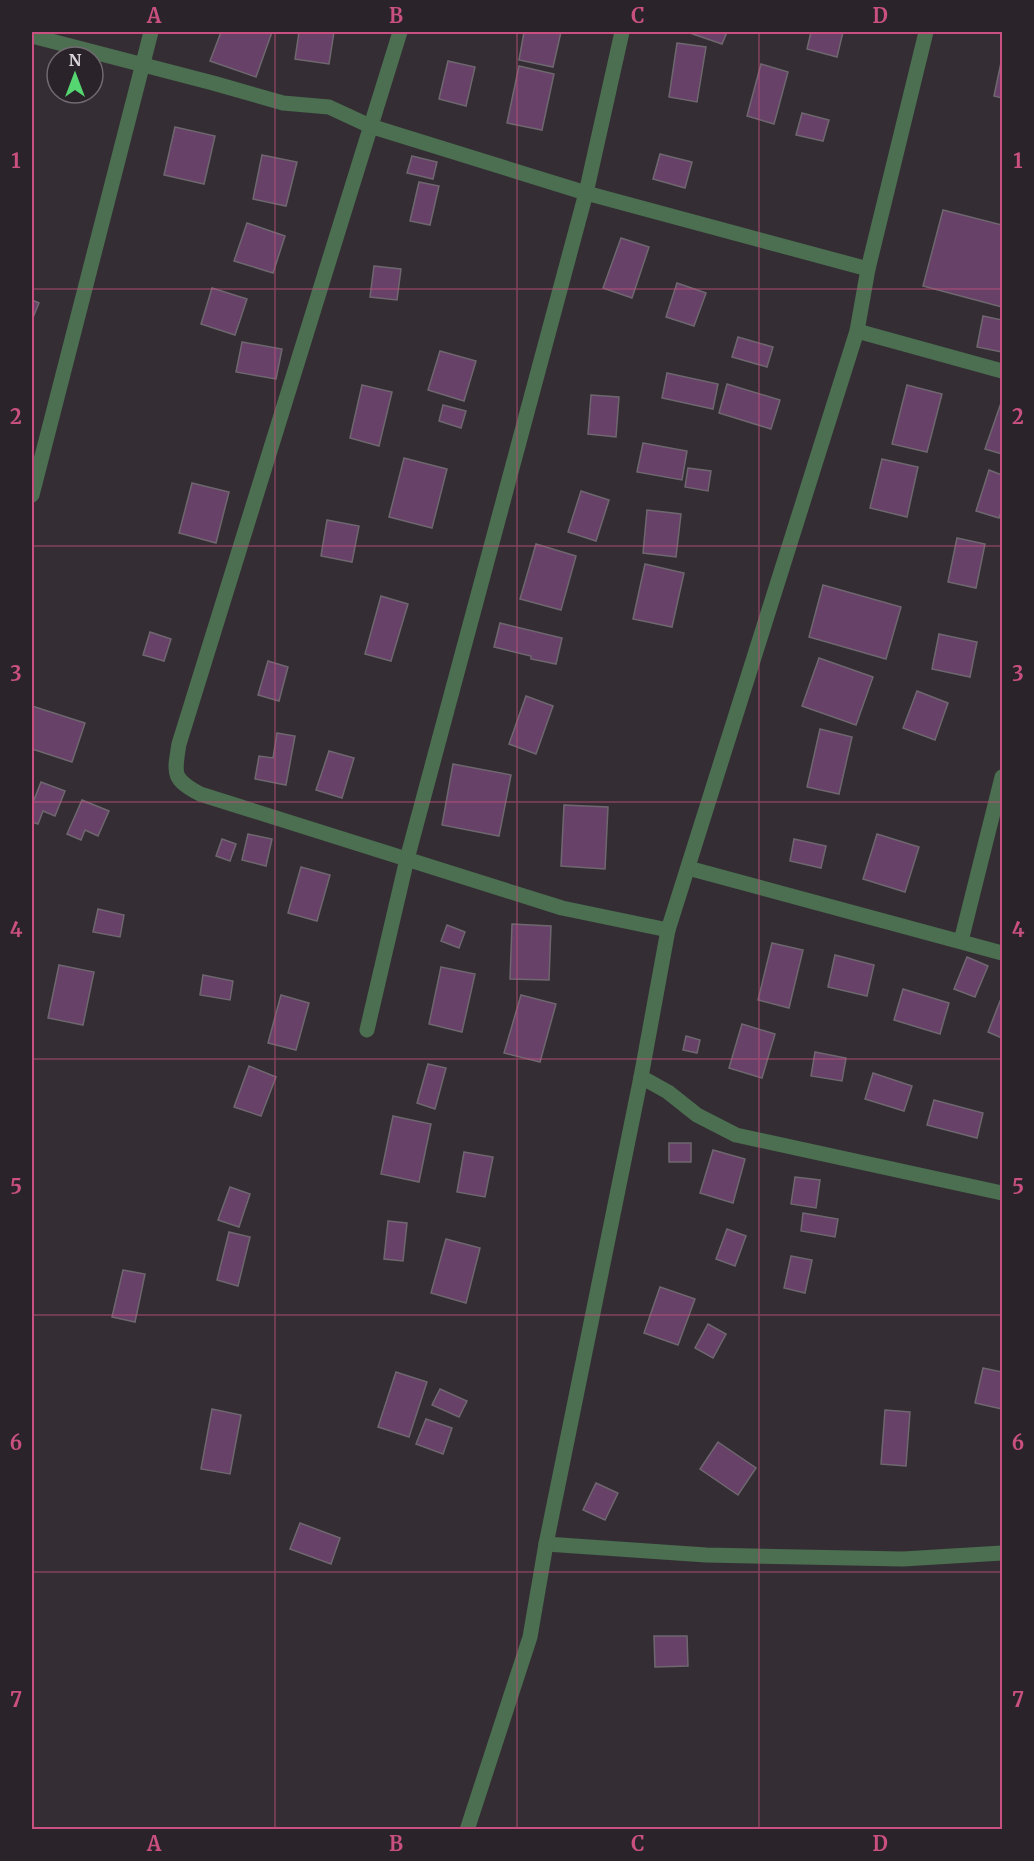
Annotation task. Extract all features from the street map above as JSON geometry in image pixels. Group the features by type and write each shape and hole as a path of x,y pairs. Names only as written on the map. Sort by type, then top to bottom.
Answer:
{"street":[{"path":"32,495 151,32"},
{"path":"400,32 183,733 175,769 183,785 200,794 562,908 668,930"},
{"path":"367,1030 407,859 585,193 622,32"},
{"path":"467,1830 530,1637 546,1544 668,930 857,331 868,269 926,32"},
{"path":"32,36 283,103 329,107 370,126 585,193 868,269"},
{"path":"857,331 1002,371"},
{"path":"961,941 1002,777"},
{"path":"688,868 1002,953"},
{"path":"640,1077 668,1092 697,1115 736,1136 1002,1193"},
{"path":"546,1544 729,1556 903,1559 1002,1553"}],"building":[{"path":"221,32 272,32 256,77 210,61"},
{"path":"299,32 334,32 329,64 295,59"},
{"path":"524,32 561,32 553,67 519,60"},
{"path":"687,32 727,32 722,44"},
{"path":"811,32 843,32 837,57 807,49"},
{"path":"677,43 706,47 697,102 669,97"},
{"path":"1002,58 1002,98 994,96"},
{"path":"448,61 475,67 466,106 439,99"},
{"path":"761,64 788,72 774,124 747,116"},
{"path":"519,66 554,74 542,130 507,123"},
{"path":"802,113 829,120 823,141 796,135"},
{"path":"175,127 215,136 204,184 164,175"},
{"path":"660,154 692,162 685,188 653,179"},
{"path":"262,155 297,162 286,206 253,199"},
{"path":"412,156 437,162 433,179 407,173"},
{"path":"419,182 439,186 430,225 410,221"},
{"path":"943,210 1002,225 1002,307 923,286"},
{"path":"247,223 285,236 273,273 234,261"},
{"path":"621,238 649,247 632,298 603,288"},
{"path":"374,266 401,269 397,300 370,297"},
{"path":"677,283 706,293 694,326 666,317"},
{"path":"212,288 247,299 235,335 201,324"},
{"path":"32,300 39,303 32,320"},
{"path":"983,316 1002,320 1002,352 977,347"},
{"path":"738,337 773,347 767,367 732,357"},
{"path":"242,342 282,349 276,379 236,372"},
{"path":"440,351 476,361 464,401 428,390"},
{"path":"667,373 718,384 713,409 662,398"},
{"path":"727,384 780,400 771,429 719,413"},
{"path":"362,385 392,392 379,446 350,438"},
{"path":"907,385 942,394 927,452 892,444"},
{"path":"591,395 619,397 616,437 588,434"},
{"path":"1002,403 1002,454 985,449"},
{"path":"443,405 466,411 461,428 439,421"},
{"path":"643,443 687,451 682,480 637,472"},
{"path":"404,458 447,469 432,528 389,517"},
{"path":"882,459 918,467 907,517 870,508"},
{"path":"688,468 711,471 708,491 685,487"},
{"path":"989,470 1002,475 1002,509 999,518 976,511"},
{"path":"192,483 229,492 216,543 179,533"},
{"path":"581,491 609,500 596,541 568,532"},
{"path":"647,510 681,514 676,557 643,553"},
{"path":"327,520 359,526 352,562 321,556"},
{"path":"957,538 985,544 976,588 948,582"},
{"path":"536,544 576,556 561,610 520,599"},
{"path":"645,564 684,573 672,627 633,619"},
{"path":"823,585 901,607 886,659 809,637"},
{"path":"381,596 408,604 391,661 365,654"},
{"path":"500,623 562,638 556,664 494,647"},
{"path":"150,632 171,639 164,661 143,655"},
{"path":"939,634 977,642 970,677 932,669"},
{"path":"819,658 873,677 856,725 802,706"},
{"path":"268,661 288,667 279,701 258,695"},
{"path":"917,691 948,703 935,740 903,728"},
{"path":"526,696 553,706 536,754 509,744"},
{"path":"32,706 85,723 72,762 32,749"},
{"path":"820,729 852,737 839,794 807,787"},
{"path":"277,733 295,736 286,785 255,779 259,756 273,758"},
{"path":"329,751 354,758 342,798 316,790"},
{"path":"453,764 511,775 499,836 442,825"},
{"path":"41,782 65,791 55,816 43,811 38,824 32,822 32,805"},
{"path":"82,800 109,811 98,836 85,830 81,840 67,834"},
{"path":"564,805 608,807 605,869 561,866"},
{"path":"248,834 272,839 266,866 242,860"},
{"path":"877,834 919,847 905,892 863,879"},
{"path":"222,839 236,844 230,861 216,856"},
{"path":"794,839 826,846 821,868 790,861"},
{"path":"301,867 330,875 317,921 288,913"},
{"path":"98,909 124,915 120,937 93,932"},
{"path":"512,924 551,926 549,980 510,979"},
{"path":"447,925 465,932 459,948 441,941"},
{"path":"772,943 803,950 789,1008 758,1000"},
{"path":"835,955 874,965 867,996 828,987"},
{"path":"967,957 988,966 975,997 954,989"},
{"path":"59,965 94,972 83,1025 48,1018"},
{"path":"441,967 475,974 462,1032 429,1024"},
{"path":"203,975 233,981 230,1000 200,995"},
{"path":"903,989 949,1003 940,1034 894,1020"},
{"path":"281,995 309,1003 296,1050 268,1043"},
{"path":"521,995 556,1004 540,1062 504,1053"},
{"path":"1000,1001 1002,1002 1002,1038 988,1032"},
{"path":"742,1024 775,1034 762,1078 729,1068"},
{"path":"686,1036 700,1040 697,1053 683,1050"},
{"path":"815,1052 846,1058 842,1081 811,1076"},
{"path":"428,1064 446,1068 435,1109 417,1103"},
{"path":"249,1066 276,1077 261,1116 234,1107"},
{"path":"873,1073 912,1086 904,1111 865,1099"},
{"path":"934,1100 983,1113 977,1138 927,1125"},
{"path":"393,1116 431,1124 419,1182 381,1174"},
{"path":"669,1143 691,1143 691,1162 669,1162"},
{"path":"713,1150 745,1159 733,1203 700,1193"},
{"path":"464,1152 493,1157 485,1197 457,1192"},
{"path":"795,1177 820,1180 816,1208 791,1204"},
{"path":"230,1187 250,1194 239,1227 218,1220"},
{"path":"803,1213 838,1219 835,1237 801,1231"},
{"path":"388,1221 407,1223 403,1261 384,1259"},
{"path":"727,1229 746,1236 735,1266 716,1259"},
{"path":"229,1232 250,1237 238,1286 217,1280"},
{"path":"446,1239 480,1248 466,1303 431,1293"},
{"path":"791,1256 812,1260 805,1293 784,1288"},
{"path":"123,1270 145,1274 135,1322 112,1317"},
{"path":"660,1287 695,1299 678,1345 644,1333"},
{"path":"708,1324 726,1334 713,1358 695,1348"},
{"path":"983,1368 1002,1372 1002,1409 975,1403"},
{"path":"396,1372 427,1382 409,1437 378,1427"},
{"path":"440,1389 467,1401 459,1417 432,1405"},
{"path":"212,1409 241,1415 230,1474 201,1469"},
{"path":"885,1410 910,1412 906,1466 881,1464"},
{"path":"426,1419 452,1428 443,1454 416,1444"},
{"path":"718,1442 756,1468 738,1495 700,1469"},
{"path":"596,1483 618,1493 605,1520 583,1510"},
{"path":"300,1523 340,1538 331,1564 290,1549"},
{"path":"654,1636 687,1636 688,1666 655,1667"}]}
